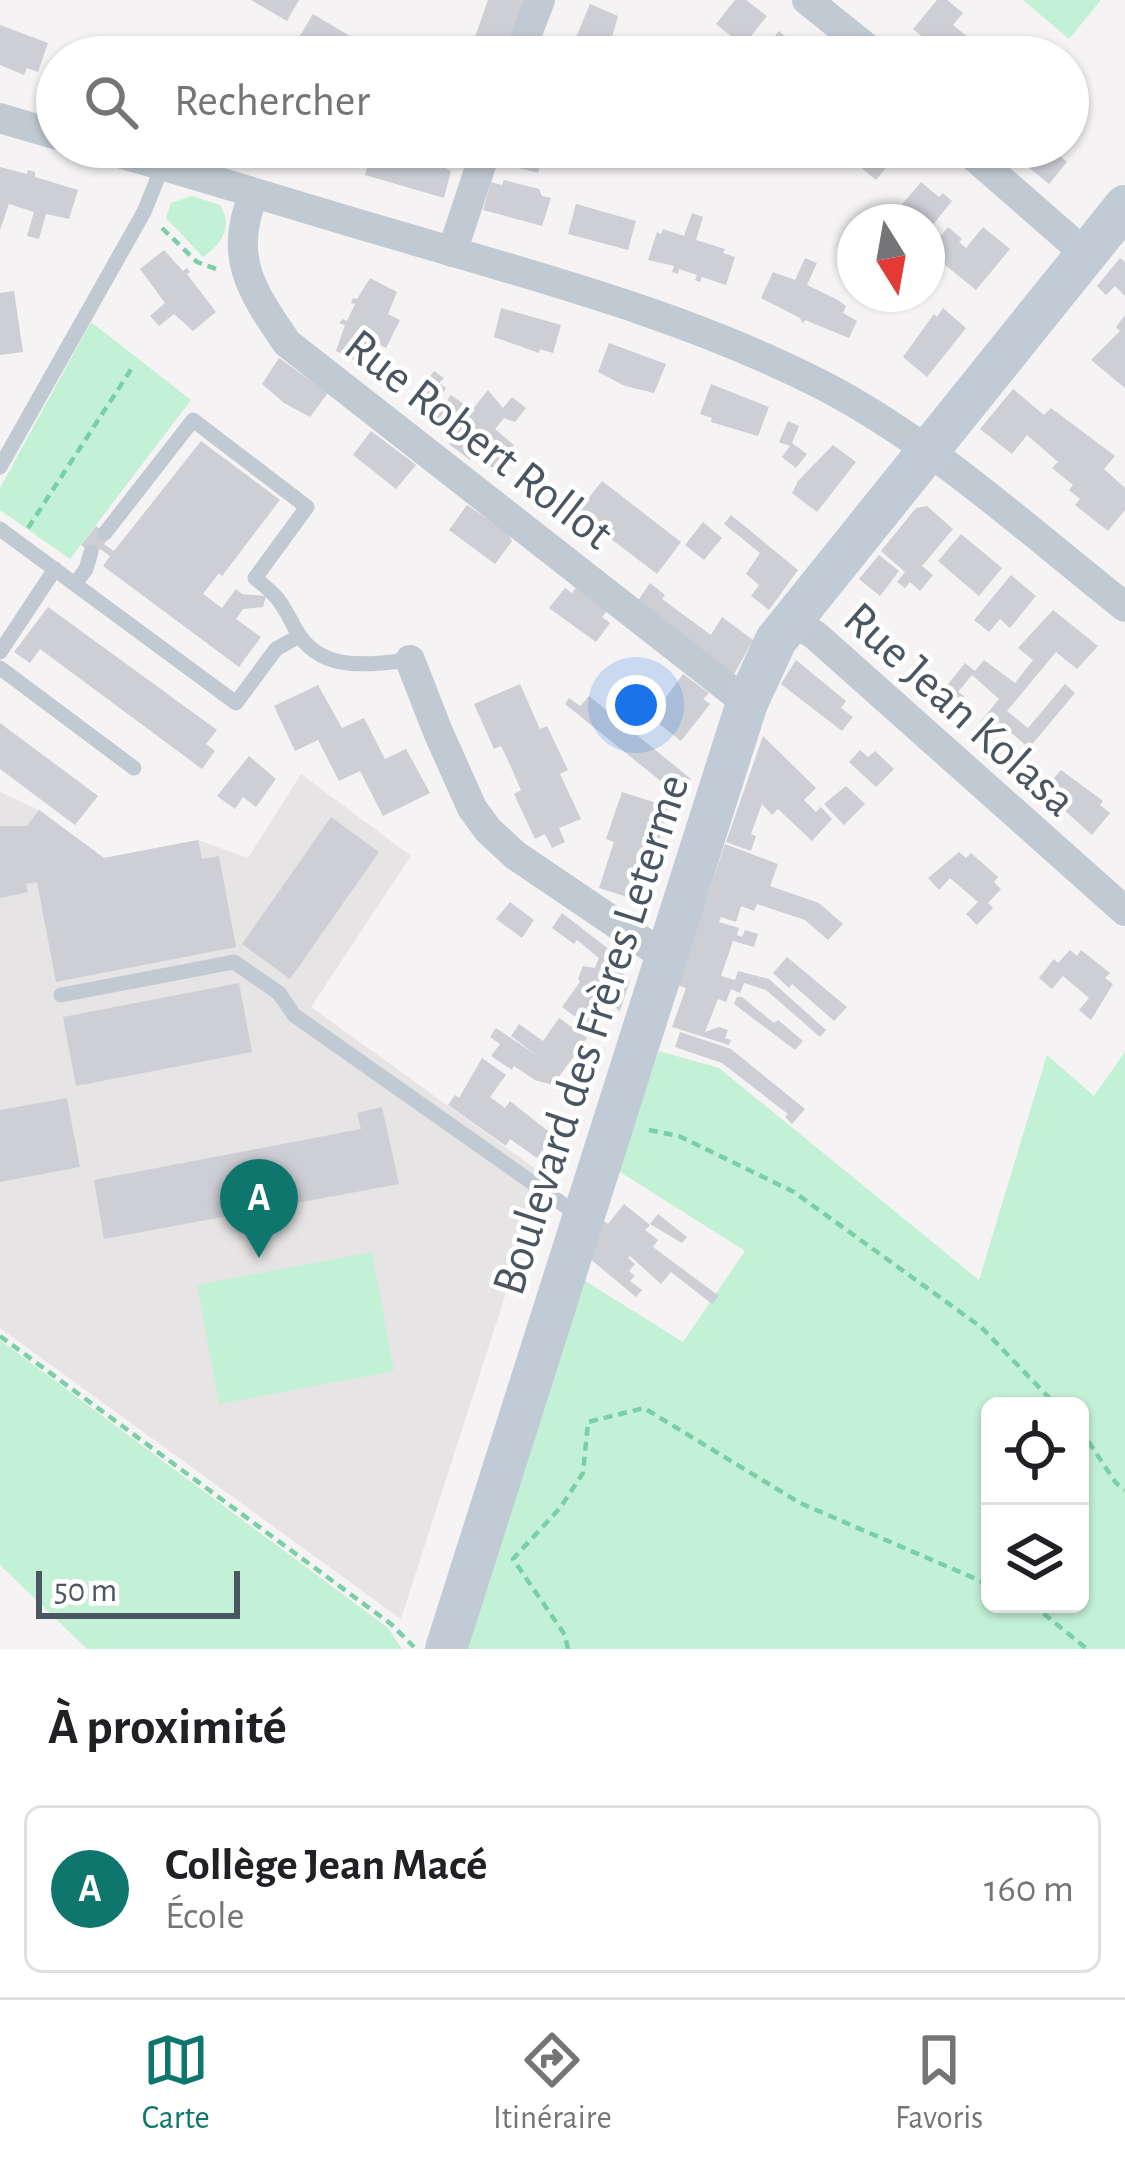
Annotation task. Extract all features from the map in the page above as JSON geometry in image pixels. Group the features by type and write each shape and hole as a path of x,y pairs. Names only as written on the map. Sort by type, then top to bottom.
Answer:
{"street":[{"path":"526,36 540,0"},
{"path":"807,0 852,36"},
{"path":"0,118 36,129"},
{"path":"172,168 654,313 749,350 827,388 925,452 1125,607"},
{"path":"452,252 480,168"},
{"path":"987,168 1088,256"},
{"name":"Rue Robert Rollot","path":"254,194 241,236 249,281 287,343 747,703"},
{"name":"Boulevard des Frères Leterme","path":"446,1649 747,703 776,640 1125,206"},
{"name":"Rue Jean Kolasa","path":"790,620 815,634 1125,911"},
{"path":"410,659 437,732 472,808 488,830 515,855 667,958"}],"lane":[{"path":"0,467 144,212 162,168"},
{"path":"105,533 193,420 307,507 255,578 283,600 299,636 347,667 410,659"},
{"path":"0,529 236,703 276,649 299,636"},
{"path":"75,584 91,552"},
{"path":"0,652 55,569"},
{"path":"0,668 134,768"},
{"path":"61,995 234,962 279,993 294,1016 584,1219"}],"path":[{"path":"144,212 197,262 249,281"},
{"path":"19,543 132,368"},
{"path":"616,1116 651,1131 679,1136 794,1192 981,1328 1048,1397"},
{"path":"0,1336 420,1649"},
{"path":"568,1649 565,1635 513,1559 560,1508 583,1473 588,1422 644,1408 800,1503 981,1581"},
{"path":"1089,1442 1125,1490"},
{"path":"1043,1613 1087,1649"}],"shaded area":[{"path":"301,774 411,856 311,1007 544,1175 401,1619 0,1328 0,792 39,810 104,858 198,840 248,858"}],"green space":[{"path":"1023,0 1101,0 1071,36"},
{"path":"192,196 220,205 226,221 220,241 203,257 166,218 171,203"},
{"path":"91,322 191,400 70,559 0,510 0,488"},
{"path":"659,1051 719,1068 979,1280 1047,1055 1094,1096 1125,1052 1125,1649 466,1649 582,1279 683,1342 745,1251 617,1170"},
{"path":"372,1252 394,1371 219,1404 197,1285"},
{"path":"0,1340 388,1628 402,1649 87,1649 0,1565"}],"building":[{"path":"251,0 299,0 287,21"},
{"path":"488,0 526,0 512,36 475,36"},
{"path":"735,0 746,0 767,16 751,36 731,36 716,24"},
{"path":"937,0 947,0 963,13 953,25 967,36 922,36 913,29"},
{"path":"590,4 618,16 612,36 577,36"},
{"path":"313,14 350,36 300,36"},
{"path":"0,25 36,38 36,71 27,68 24,75 0,65"},
{"path":"0,167 35,172 35,177 78,190 69,219 46,214 39,239 27,236 34,212 9,204 0,230"},
{"path":"367,168 451,171 444,198 365,175"},
{"path":"861,168 886,168 876,180"},
{"path":"1029,168 1062,168 1049,184"},
{"path":"504,180 539,189 542,196 551,198 542,226 483,210 491,182 502,185"},
{"path":"921,182 952,201 945,210 945,204 902,204"},
{"path":"576,204 636,221 628,250 568,234"},
{"path":"692,213 703,217 696,240 735,257 726,285 702,277 700,282 695,280 697,275 679,269 678,274 672,272 674,266 648,260 657,232 663,229 684,236"},
{"path":"948,227 966,248 983,227 1010,249 976,290 945,265"},
{"path":"164,250 183,271 187,268 216,312 193,331 174,314 159,326 150,316 165,303 140,269"},
{"path":"805,258 817,263 807,285 837,300 837,312 857,321 849,338 805,320 803,324 761,298 773,272 795,280"},
{"path":"1120,258 1125,262 1125,296 1115,286 1106,295 1097,286"},
{"path":"370,278 397,292 388,314 400,320 386,348 376,342 362,364 336,351 345,325 339,323 347,321 353,298 357,299"},
{"path":"14,291 23,352 0,355 0,293"},
{"path":"501,308 561,325 553,353 540,349 539,353 494,337"},
{"path":"945,310 966,328 927,377 903,357 934,314 937,317"},
{"path":"1125,315 1125,388 1091,360 1120,331 1116,327"},
{"path":"609,343 666,364 654,393 625,386 598,372"},
{"path":"279,358 328,393 310,417 262,384"},
{"path":"434,371 444,378 439,383 446,388 433,409 425,403 430,396 420,390"},
{"path":"711,384 769,407 758,436 700,414"},
{"path":"1013,389 1044,415 1051,408 1115,456 1104,469 1125,488 1125,510 1108,531 1075,505 1080,499 1069,490 1073,485 1052,468 1058,462 1027,435 1012,454 980,429"},
{"path":"488,390 503,408 512,397 526,408 515,422 504,418 495,429 514,445 495,469 473,456 470,460 449,444 452,439 432,420 451,395 472,410"},
{"path":"788,421 799,426 792,443 807,454 796,468 782,457 790,446 779,442"},
{"path":"371,431 416,465 396,489 353,455"},
{"path":"201,441 280,500 203,594 222,608 236,589 266,596 263,607 243,609 236,619 261,637 239,667 103,566 110,556 100,549 95,556 81,545 96,526 110,537 104,544 114,551"},
{"path":"833,445 856,462 817,512 792,493"},
{"path":"602,481 681,542 657,574 577,513"},
{"path":"467,505 507,532 512,541 495,564 449,530"},
{"path":"927,506 953,529 922,566 933,575 920,591 910,582 905,588 897,582 905,572 881,551 916,508"},
{"path":"731,515 798,570 769,610 751,596 759,585 746,574 760,553 724,524"},
{"path":"703,522 722,538 704,560 685,545"},
{"path":"961,534 1002,568 979,596 938,561"},
{"path":"879,555 899,571 880,596 859,579"},
{"path":"1011,575 1036,596 1010,628 1000,619 989,632 974,620"},
{"path":"650,583 665,595 662,599 711,635 722,617 753,640 733,676 637,602"},
{"path":"577,586 608,610 602,617 610,623 596,642 549,608 565,588 572,593"},
{"path":"48,607 217,730 206,744 215,751 202,769 40,649 30,663 14,652"},
{"path":"1053,610 1098,646 1077,669 1056,652 1007,711 1028,728 1065,684 1075,693 1029,748 999,722 988,734 977,726 999,699 972,675 958,692 964,696 961,701 945,688 965,663 975,671 984,660 1015,683 1033,660 1018,648"},
{"path":"796,660 846,701 841,708 853,717 842,731 781,684"},
{"path":"683,674 709,693 703,699 710,704 681,741 658,723 662,716 656,711"},
{"path":"520,684 540,729 547,726 568,770 560,774 581,819 559,828 565,842 552,848 545,834 535,839 514,794 521,790 506,756 501,746 494,749 474,704"},
{"path":"318,685 342,728 364,718 385,759 406,749 430,793 383,816 360,771 339,781 318,740 295,751 274,706"},
{"path":"589,696 691,779 683,799 565,704 569,698 580,706"},
{"path":"0,723 98,796 75,825 0,769"},
{"path":"763,736 816,788 804,800 816,812 821,807 832,819 812,841 778,809 772,815 762,804 751,834 756,836 751,851 726,842"},
{"path":"860,750 868,757 875,751 894,769 876,787 849,762"},
{"path":"249,756 276,779 256,807 243,797 235,809 217,796"},
{"path":"1061,770 1103,801 1100,805 1110,813 1092,835 1043,791"},
{"path":"846,786 865,804 844,825 824,804"},
{"path":"622,792 669,807 655,854 661,857 646,903 599,888 614,842 606,839"},
{"path":"39,810 104,858 198,840 202,859 219,856 236,947 56,982 37,882 26,884 28,892 0,898 0,826 27,826"},
{"path":"331,817 379,852 290,979 242,944"},
{"path":"725,844 778,864 770,886 819,903 843,924 828,940 805,920 757,904 754,911 741,906 736,922 721,917 719,922 739,928 737,935 742,937 745,930 758,934 754,947 733,941 721,976 735,980 738,971 769,979 826,1030 820,1037 766,990 744,983 740,993 731,989 726,1002 718,999 705,1032 719,1027 728,1030 729,1045 672,1027 686,988 677,985"},
{"path":"959,852 966,858 971,853 998,877 994,882 1001,889 988,903 993,908 977,925 966,914 978,902 950,878 939,890 928,878"},
{"path":"510,902 534,920 522,938 496,919"},
{"path":"562,913 615,954 608,962 630,980 620,1011 607,1001 588,1026 562,1007 580,982 583,966 595,968 599,958 552,928"},
{"path":"1070,950 1077,956 1081,950 1110,973 1105,978 1113,984 1091,1020 1079,1010 1089,998 1063,976 1052,989 1039,978 1054,959 1058,963"},
{"path":"787,957 847,1007 834,1021 773,973"},
{"path":"239,983 252,1052 76,1086 63,1017"},
{"path":"737,997 774,1023 778,1020 803,1041 795,1050 734,1004"},
{"path":"559,1018 587,1038 553,1085 514,1066 512,1070 491,1056 500,1044 490,1037 496,1028 539,1057 511,1036 519,1024 543,1041"},
{"path":"680,1032 731,1049 805,1109 792,1124 785,1117 788,1114 722,1063 675,1047"},
{"path":"482,1058 506,1075 490,1097 505,1108 510,1101 553,1135 537,1158 510,1139 506,1146 448,1105 455,1095 459,1098"},
{"path":"67,1098 80,1167 0,1182 0,1110"},
{"path":"382,1107 399,1184 104,1239 94,1180 361,1129 357,1113"},
{"path":"624,1204 650,1225 645,1230 658,1240 653,1247 719,1296 712,1304 671,1272 661,1284 630,1256 635,1264 629,1271 635,1276 630,1281 642,1290 636,1297 589,1258 603,1220 608,1224"},
{"path":"658,1214 687,1237 682,1243 650,1224"}],"place":[{"name":"Collège Jean Macé","path":"259,1258"}]}
